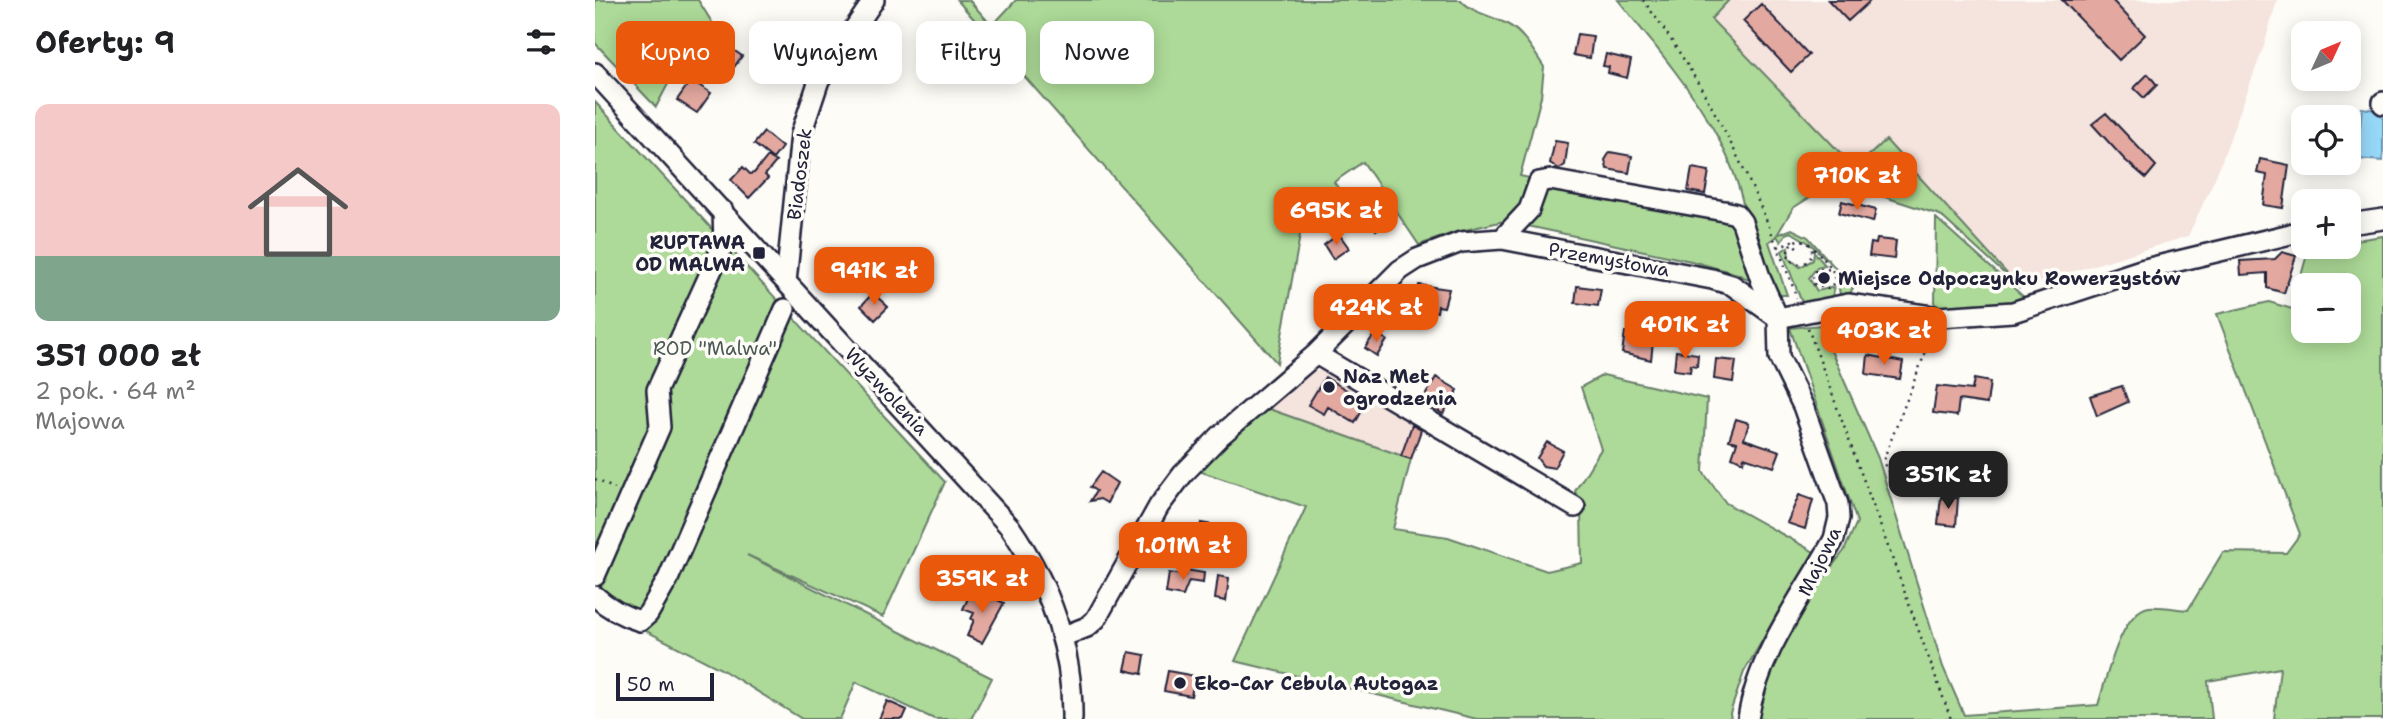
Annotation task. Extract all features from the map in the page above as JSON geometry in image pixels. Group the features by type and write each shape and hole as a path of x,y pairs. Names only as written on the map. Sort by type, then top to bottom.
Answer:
{"street":[{"name":"Biadoszek","path":"786,282 801,134 819,80 874,0"},
{"name":"Wyzwolenia","path":"595,73 1010,527 1046,587 1064,636 1072,694 1072,719"},
{"path":"1502,239 1529,210 1539,182 1550,180 1736,214 1778,318 1803,314 1826,306 1848,304 1939,317 2013,312 2141,270 2291,234"},
{"path":"595,576 660,427 657,390 724,243 723,212"},
{"path":"2361,222 2383,219"},
{"name":"Przemysłowa","path":"1064,636 1087,626 1096,618 1159,506 1183,474 1220,436 1315,354 1392,277 1417,259 1461,242 1502,239 1733,285 1778,318"},
{"path":"595,596 605,605 630,618 640,621 648,614 668,579 785,309"},
{"name":"Majowa","path":"1748,719 1752,691 1769,654 1834,539 1839,518 1833,487 1803,406 1779,357 1778,318"},
{"path":"1315,354 1575,506"}],"path":[{"path":"1643,0 1713,107 1743,165 1778,247 1951,719"},
{"path":"1778,247 1801,241 1809,244 1833,272 1835,283 1828,289 1819,288 1814,283 1813,276 1818,268 1827,267 1833,272"},
{"path":"1793,243 1798,248"},
{"path":"1793,243 1789,250 1790,258 1800,264 1808,261 1812,252 1809,244"},
{"path":"1804,257 1808,261"},
{"path":"1830,276 1833,272"},
{"path":"1814,283 1819,280"},
{"path":"1931,496 1927,482 1893,478 1885,467 1884,458 1939,317"},
{"path":"595,479 631,498"}],"shaded area":[{"path":"1729,0 2277,0 2264,46 2216,176 2188,236 2020,288 1886,140 1855,169 1711,18"},
{"path":"1323,370 1423,429 1412,459 1266,408 1306,372"}],"green space":[{"path":"595,0 698,0 711,21 616,21 616,65 595,43"},
{"path":"957,0 969,0 988,21 976,21"},
{"path":"1016,0 1461,0 1476,11 1519,32 1544,67 1541,97 1520,176 1747,225 1740,192 1715,132 1679,77 1618,0 1729,0 1711,19 1855,168 1886,140 2020,288 1940,215 1836,181 1793,208 1777,235 1792,229 1808,237 1832,265 1809,243 1791,232 1786,234 1781,242 1777,236 1769,242 1787,295 1778,295 1738,274 1691,261 1504,221 1456,232 1419,245 1363,162 1334,182 1341,192 1302,224 1277,363 1026,78 1026,21 997,21"},
{"path":"634,84 668,84 656,107"},
{"name":"ROD \"Malwa\"","path":"595,102 945,482 883,617 747,555 992,678 971,719 934,719 856,682 840,719 802,719 721,669 595,605"},
{"path":"1936,218 2028,301 1989,308 1935,307"},
{"path":"2383,236 2383,719 2274,719 2280,668 2208,681 2212,719 1754,719 1753,699 1793,616 1844,551 1857,522 1790,328 1842,323 1829,346 1878,458 1943,667 1964,715 2098,705 2116,648 2130,620 2139,611 2149,607 2188,610 2223,552 2286,553 2300,534 2217,314 2269,302 2291,309 2291,343 2361,343 2361,273 2302,273 2306,259 2361,259 2361,239"},
{"path":"1788,247 1789,258 1800,267 1813,260 1814,252 1825,265 1817,267 1809,278 1817,291 1834,287 1832,297 1803,305 1782,251"},
{"path":"1836,269 1853,288 1850,293 1840,295"},
{"path":"1603,375 1707,399 1703,472 1726,503 1814,552 1744,672 1730,713 1731,719 1477,719 1235,661 1306,507 1196,470 1266,408 1411,459 1393,529 1448,537 1547,571 1582,563 1581,508 1575,491 1601,449 1581,387"}],"water":[{"path":"2362,108 2383,111 2383,161 2361,159"}],"building":[{"path":"1828,0 1871,0 1848,21"},
{"path":"2062,0 2112,0 2145,35 2119,60"},
{"path":"1761,4 1809,55 1791,72 1743,21"},
{"path":"1577,34 1593,36 1590,58 1573,55"},
{"path":"735,51 742,56 735,66"},
{"path":"1606,54 1631,60 1627,78 1608,73 1609,67 1603,66"},
{"path":"2148,74 2157,85 2144,98 2134,88"},
{"path":"688,84 697,84 711,93 697,113 677,100"},
{"path":"2106,113 2156,166 2146,178 2125,160 2092,124"},
{"path":"764,132 782,147 773,159 754,144"},
{"path":"1555,141 1568,143 1565,165 1559,169 1550,163"},
{"path":"1610,152 1632,156 1629,173 1607,169 1605,160"},
{"path":"768,156 776,162 765,175 768,178 749,198 731,180 743,167 750,174 754,173"},
{"path":"2260,159 2289,165 2283,208 2263,205 2267,175 2257,173"},
{"path":"1692,168 1709,171 1705,194 1688,191"},
{"path":"1842,201 1876,210 1873,222 1839,213"},
{"path":"1380,202 1392,219 1376,230 1364,213"},
{"path":"1339,234 1349,248 1333,259 1324,245"},
{"path":"1877,239 1896,241 1894,259 1869,256 1871,243 1876,244"},
{"path":"2282,252 2295,259 2284,293 2267,288 2267,273 2241,275 2240,261 2275,259"},
{"path":"1419,285 1449,289 1444,307 1438,306 1437,312 1414,307"},
{"path":"1577,286 1601,289 1598,306 1575,303"},
{"path":"873,293 888,307 875,320 861,306"},
{"path":"1625,332 1639,333 1638,340 1653,342 1651,360 1622,353"},
{"path":"1375,333 1387,340 1377,356 1365,348"},
{"path":"1676,351 1698,354 1697,366 1691,365 1690,372 1674,370"},
{"path":"1868,355 1903,362 1900,379 1866,374"},
{"path":"1716,359 1736,361 1733,382 1714,379"},
{"path":"1325,377 1367,402 1355,423 1328,407 1324,414 1308,405"},
{"path":"1436,377 1458,390 1443,414 1422,401"},
{"path":"1974,379 1990,382 1987,404 1959,400 1957,416 1933,413 1937,386 1972,390"},
{"path":"2122,386 2128,402 2097,416 2090,396"},
{"path":"1736,419 1749,423 1744,439 1780,451 1774,467 1744,457 1743,462 1732,457 1737,442 1729,440"},
{"path":"1412,425 1421,430 1411,459 1401,456"},
{"path":"1547,442 1563,451 1554,468 1543,466 1537,458"},
{"path":"1101,472 1117,483 1107,503 1100,499 1090,501 1096,491 1090,487"},
{"path":"1799,495 1813,500 1805,529 1787,523"},
{"path":"1941,497 1958,498 1956,526 1938,524"},
{"path":"1201,523 1213,525 1209,547 1189,544 1192,527 1200,528"},
{"path":"1186,570 1204,573 1203,583 1189,581 1183,596 1166,593 1169,573 1186,575"},
{"path":"1218,576 1229,578 1226,601 1215,599"},
{"path":"983,593 1004,603 982,643 967,636 974,613 963,609 970,594 981,599"},
{"path":"1129,652 1145,655 1142,674 1125,670"},
{"name":"Eko-Car Cebula Autogaz","path":"1168,671 1195,676 1191,696 1164,691"},
{"path":"887,701 907,710 903,719 879,719"}],"place":[{"name":"RUPTAWA OD MALWA","path":"759,253"},
{"name":"Miejsce Odpoczynku Rowerzystów","path":"1824,278"},
{"name":"Naz Met ogrodzenia","path":"1329,387"},
{"name":"Eko-Car Cebula Autogaz","path":"1180,683"}]}
